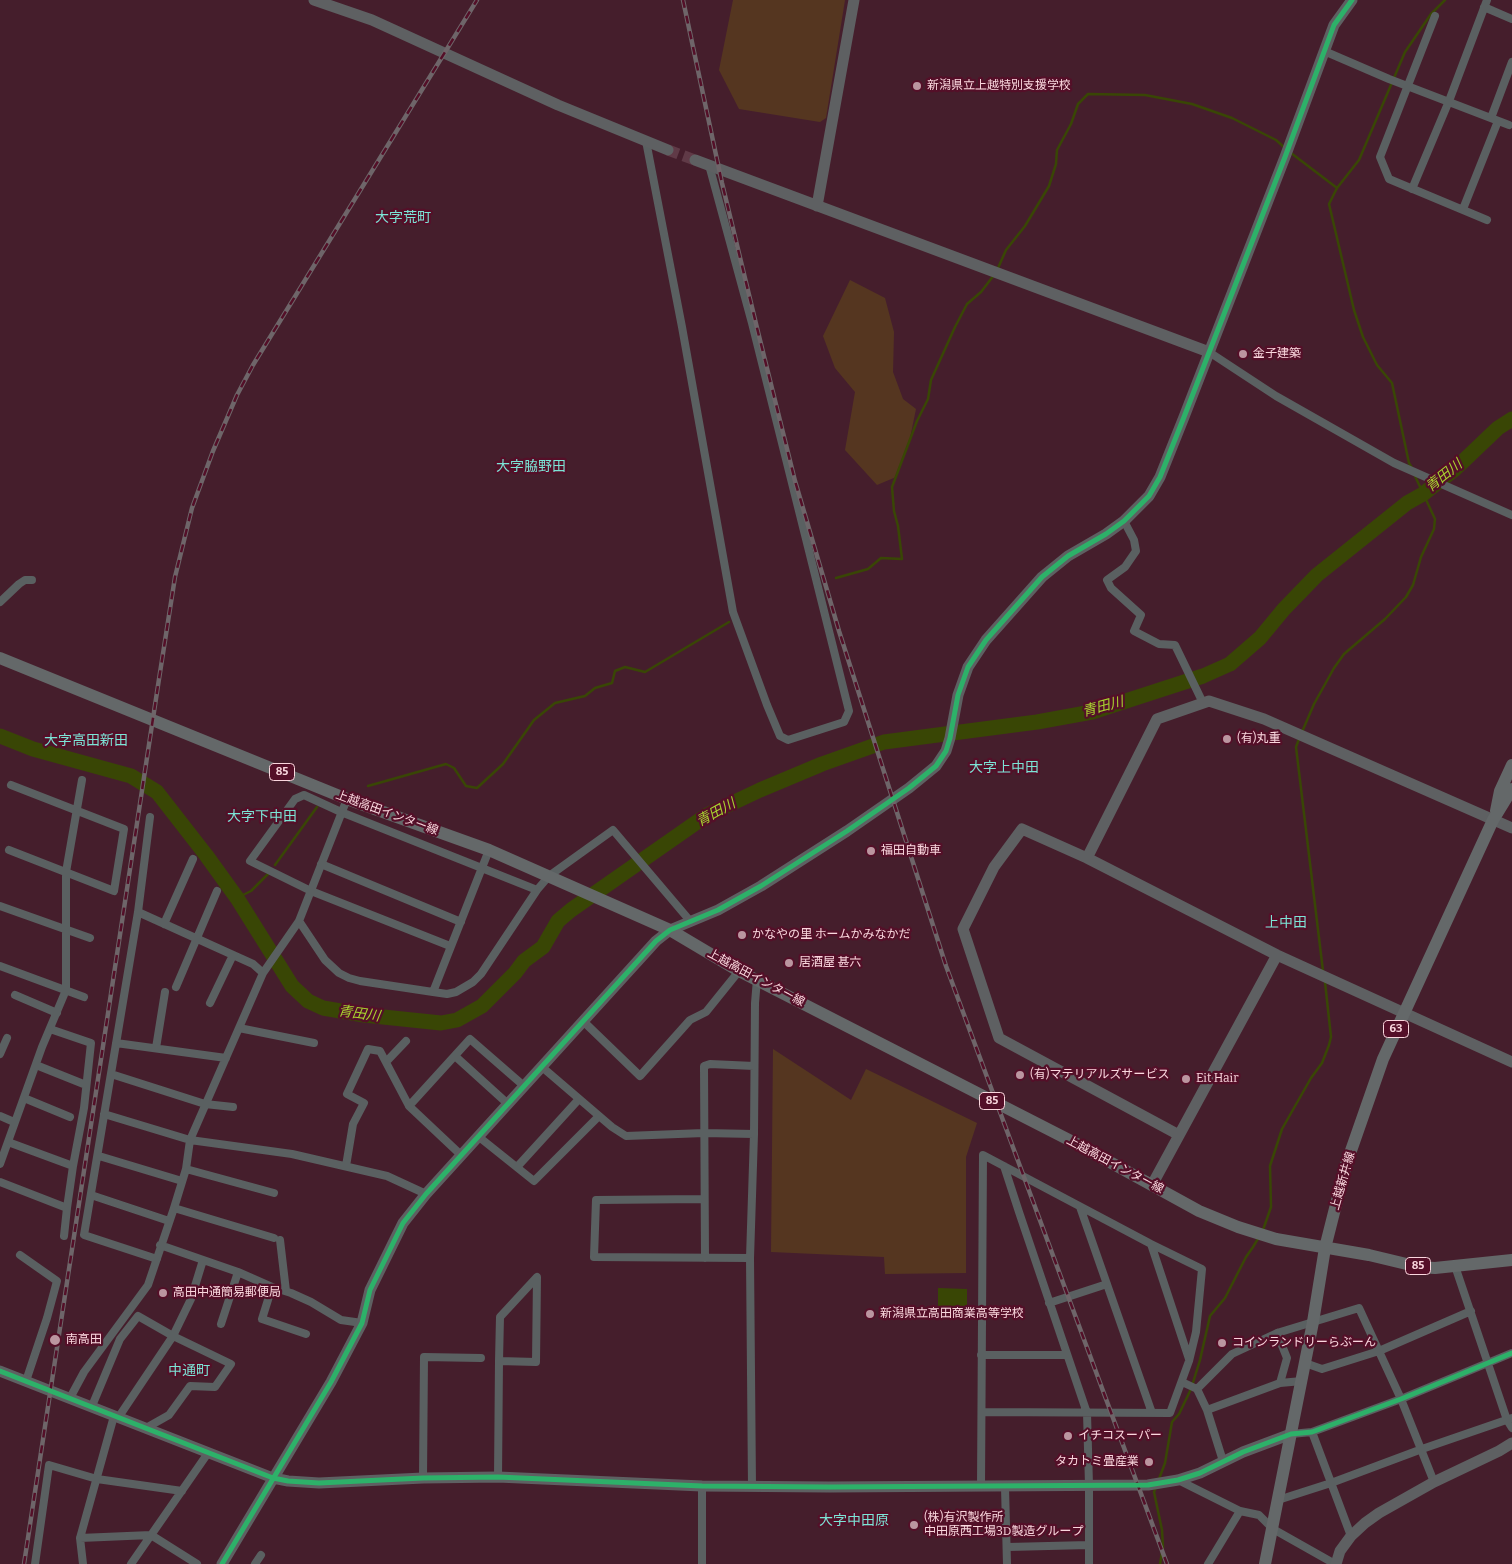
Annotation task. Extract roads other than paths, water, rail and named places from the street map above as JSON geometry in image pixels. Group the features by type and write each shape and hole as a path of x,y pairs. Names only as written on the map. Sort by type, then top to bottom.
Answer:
{"main road":[{"name":"上越高田インター線","path":"0,658 347,798 489,850 670,930 739,970 1076,1144 1199,1211 1238,1227 1276,1239 1369,1255 1419,1267 1435,1268 1512,1260"},
{"name":"上越新井線","path":"1493,820 1500,791 1512,765"},
{"name":"上越新井線","path":"1265,1564 1302,1381 1325,1248 1346,1165 1376,1078 1403,1013 1493,820 1512,789"}],"street":[{"path":"314,0 372,20 558,105 668,150"},
{"path":"816,206 854,0"},
{"path":"222,1564 331,1382 362,1323 370,1290 403,1223 426,1194 646,950 670,930 718,910 761,886 909,788 940,762 950,738 958,695 968,667 986,640 1042,577 1068,556 1124,521 1149,496 1160,477 1285,157 1334,25 1352,0"},
{"path":"1412,189 1485,4 1512,19"},
{"path":"1435,16 1380,157 1389,179 1487,220"},
{"path":"1324,51 1509,125"},
{"path":"1463,210 1495,120 1512,62"},
{"path":"646,141 682,327 733,612 780,736 788,740 844,722 849,711 752,323 709,165"},
{"path":"695,160 1209,352 1279,398 1394,463 1512,515"},
{"path":"1124,521 1134,540 1136,551 1125,567 1107,580 1112,588 1141,614 1134,631 1159,644 1175,645 1203,703"},
{"path":"0,602 19,584 25,580 32,580"},
{"path":"1087,858 1157,719 1209,702 1264,719 1512,828"},
{"path":"1,1161 14,1122 66,990 66,872 82,780"},
{"path":"8,850 114,891 124,829 11,785"},
{"path":"450,946 311,891 250,860 295,799 304,795 341,812 537,890"},
{"path":"70,1398 84,1372 148,1285 186,1169 190,1140 263,973 299,921 347,798"},
{"path":"150,817 138,912 104,1114 99,1156 84,1235 157,1259"},
{"path":"1179,1135 999,1038 963,929 994,867 1022,829 1087,858 1277,955 1512,1062"},
{"path":"299,921 325,960 339,973 360,981 446,994 456,992 473,982 481,974 537,890 549,876 613,830 691,922"},
{"path":"432,992 489,850"},
{"path":"164,924 193,859"},
{"path":"321,864 461,922"},
{"path":"176,987 218,891"},
{"path":"0,906 90,938"},
{"path":"138,912 253,964 263,973"},
{"path":"210,1003 233,955"},
{"path":"1152,1185 1277,955"},
{"path":"0,966 84,997"},
{"path":"584,1021 640,1076 690,1020 706,1012 739,970"},
{"path":"752,1486 750,1258 757,979"},
{"path":"156,1048 165,992"},
{"path":"14,995 57,1013"},
{"path":"239,1028 314,1043"},
{"path":"50,1029 91,1043 84,1108 73,1166 64,1236"},
{"path":"0,1054 6,1038"},
{"path":"409,1106 470,1039 524,1086"},
{"path":"386,1062 406,1041"},
{"path":"116,1043 226,1058"},
{"path":"346,1166 353,1124 364,1103 347,1094 368,1049 380,1051 409,1106 461,1155"},
{"path":"454,1056 508,1104"},
{"path":"705,1258 703,1199 704,1066 710,1064 754,1066"},
{"path":"36,1065 86,1085"},
{"path":"542,1067 612,1127 626,1136 704,1133 754,1134"},
{"path":"111,1074 206,1104 233,1107"},
{"path":"24,1098 70,1117"},
{"path":"517,1167 579,1099"},
{"path":"104,1114 190,1140 292,1154 387,1176 426,1194"},
{"path":"0,1116 14,1122"},
{"path":"479,1136 534,1181 599,1116"},
{"path":"8,1142 73,1166"},
{"path":"981,1486 983,1154 1080,1207 1202,1269 1196,1332 1184,1383 1170,1413 982,1412"},
{"path":"99,1156 182,1181"},
{"path":"1004,1166 1087,1413 1089,1564"},
{"path":"186,1169 274,1193"},
{"path":"0,1182 68,1208"},
{"path":"91,1195 169,1221"},
{"path":"703,1199 596,1200 594,1257 750,1258"},
{"path":"1080,1207 1152,1413"},
{"path":"174,1208 277,1239 286,1291"},
{"path":"1151,1244 1189,1361"},
{"path":"160,1245 286,1291 341,1320 362,1323"},
{"path":"20,1255 57,1282 26,1381"},
{"path":"83,1564 80,1538 116,1417 173,1336 190,1299 203,1260"},
{"path":"1455,1266 1512,1428"},
{"path":"221,1324 238,1272"},
{"path":"498,1477 499,1361 500,1317 537,1277 536,1362 499,1361"},
{"path":"1049,1303 1107,1284"},
{"path":"272,1287 262,1319 306,1334"},
{"path":"1197,1389 1232,1354 1277,1333 1359,1308 1401,1399 1434,1482"},
{"path":"1305,1363 1322,1369 1379,1351 1471,1311"},
{"path":"92,1406 120,1339 138,1316 173,1336 231,1364 215,1386 190,1386 169,1415 146,1428"},
{"path":"1277,1333 1286,1358 1280,1383"},
{"path":"0,1371 208,1453 274,1478 288,1481 319,1483 423,1478 498,1477 702,1486 1148,1485 1178,1480 1291,1434 1312,1432 1401,1399 1512,1353"},
{"path":"981,1355 1067,1355"},
{"path":"423,1478 424,1357 481,1358"},
{"path":"1208,1410 1280,1383 1302,1381"},
{"path":"1184,1383 1197,1389 1208,1410 1223,1461"},
{"path":"1278,1500 1331,1483 1510,1418"},
{"path":"1312,1432 1350,1536"},
{"path":"1178,1480 1240,1511 1259,1515 1273,1529 1335,1564 1340,1551 1350,1536 1379,1513 1434,1482 1512,1443"},
{"path":"131,1564 208,1453"},
{"path":"35,1564 49,1465 97,1479 182,1491"},
{"path":"702,1486 702,1564"},
{"path":"1006,1486 1007,1564"},
{"path":"1208,1564 1240,1511"},
{"path":"80,1538 152,1535 197,1564"},
{"path":"1008,1547 1089,1545"},
{"path":"255,1564 261,1555"}],"waterway":[{"path":"1412,468 1409,463 1392,383 1377,365 1363,337 1354,310 1329,204 1337,188 1359,160 1405,52 1431,14 1445,0"},
{"path":"998,268 1006,250 1025,226 1049,186 1056,164 1057,150 1071,124 1078,104 1088,94 1145,95 1192,104 1232,118 1276,140 1285,148"},
{"path":"1291,153 1337,188"},
{"path":"836,578 868,569 881,558 902,559 892,487 917,421 928,399 931,380 955,327 967,304 981,292 994,275"},
{"name":"青田川","path":"0,736 33,749 131,776 157,792 237,898 292,986 308,1001 323,1008 364,1015 441,1023 457,1020 482,1006 515,973 524,961 543,947 558,921 571,910 707,815 760,790 822,764 884,742 1037,722 1092,712 1203,676 1230,664 1260,638 1284,609 1317,575 1407,503 1423,494 1455,469 1498,428 1512,419"},
{"path":"1302,732 1314,704 1344,654 1385,619 1406,597 1413,585 1421,557 1434,529 1435,519 1415,476"},
{"path":"368,786 446,764 454,768 466,786 477,788 503,764 534,720 555,703 585,696 595,688 612,683 615,671 625,667 645,672 729,622"},
{"path":"1299,739 1296,747 1323,971"},
{"path":"275,865 317,807"},
{"path":"237,898 251,891 269,873"},
{"path":"1263,1230 1271,1207 1270,1166 1282,1129 1311,1078 1322,1063 1329,1045 1331,1037 1325,982"},
{"path":"1159,1479 1165,1463 1172,1422 1179,1414 1191,1389 1210,1316 1225,1298 1246,1257 1259,1237"},
{"path":"1156,1487 1154,1492 1162,1530 1163,1547 1160,1564"}],"tunnel":[{"path":"668,150 695,160"}],"railway":[{"path":"24,1564 175,577 192,508 213,451 237,395 253,365 477,0"},
{"path":"683,0 722,183 758,332 795,481 839,631 946,966 1167,1564"}],"place":[{"name":"新潟県立上越特別支援学校","path":"917,86"},
{"name":"金子建築","path":"1243,354"},
{"name":"(有)丸重","path":"1227,739"},
{"name":"福田自動車","path":"871,851"},
{"name":"かなやの里 ホームかみなかだ","path":"742,935"},
{"name":"居酒屋 甚六","path":"789,963"},
{"name":"(有)マテリアルズサービス","path":"1020,1075"},
{"name":"Eit Hair","path":"1186,1079"},
{"name":"高田中通簡易郵便局","path":"163,1293"},
{"name":"新潟県立高田商業高等学校","path":"870,1314"},
{"name":"南高田","path":"55,1340"},
{"name":"コインランドリーらぶーん","path":"1222,1343"},
{"name":"イチコスーパー","path":"1068,1436"},
{"name":"タカトミ畳産業","path":"1149,1462"},
{"name":"(株)有沢製作所 中田原西工場3D製造グループ","path":"914,1525"}],"district":[{"name":"大字荒町","path":"403,218"},
{"name":"大字脇野田","path":"531,467"},
{"name":"大字高田新田","path":"86,741"},
{"name":"大字上中田","path":"1004,768"},
{"name":"大字下中田","path":"262,817"},
{"name":"上中田","path":"1286,923"},
{"name":"中通町","path":"189,1371"},
{"name":"大字中田原","path":"854,1521"}]}
